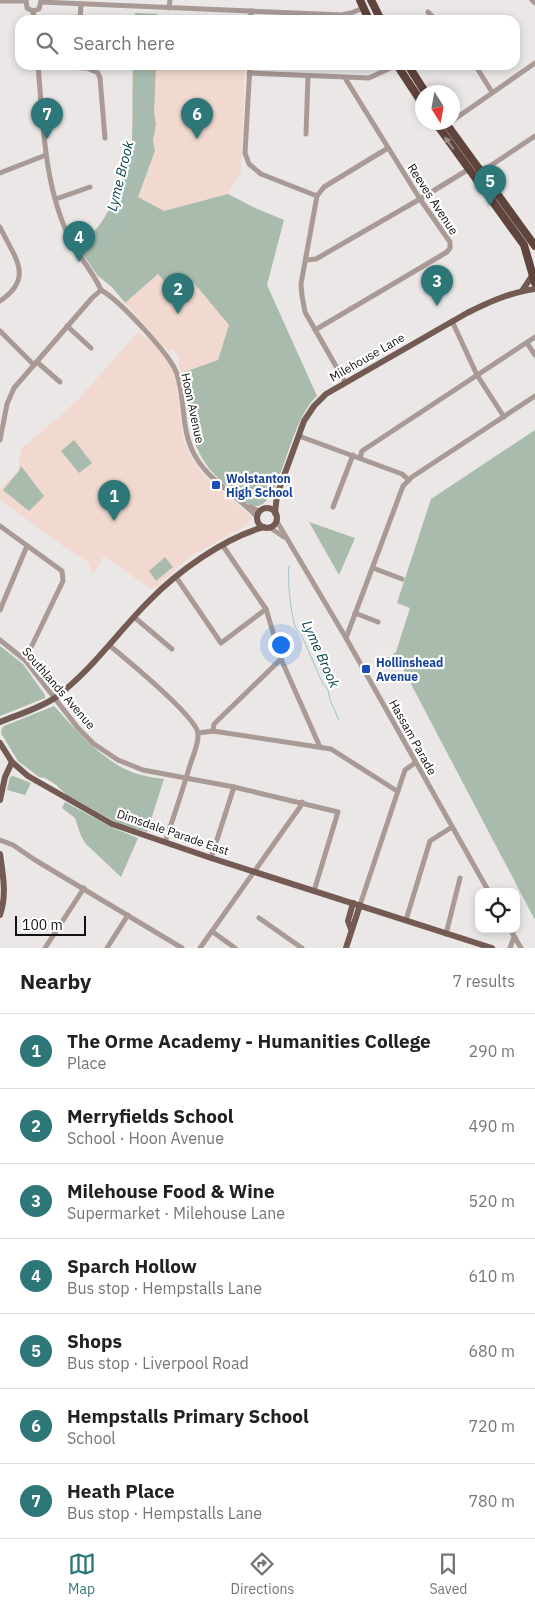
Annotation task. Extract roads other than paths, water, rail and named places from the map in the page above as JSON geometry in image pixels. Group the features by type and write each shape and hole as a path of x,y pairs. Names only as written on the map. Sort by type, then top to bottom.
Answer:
{"highway":[{"path":"360,0 369,4 377,15"},
{"path":"400,70 415,93"},
{"path":"411,70 421,85"},
{"path":"441,130 535,246"},
{"path":"452,130 472,168 524,245 533,277"},
{"path":"533,277 535,263"}],"main road":[{"path":"522,291 533,277"},
{"name":"Milehouse Lane","path":"275,516 277,495 304,421 314,406 326,394 452,321 488,303 522,291 535,289"},
{"name":"Milehouse Lane","path":"242,536 277,495"},
{"path":"271,509 275,516 274,525 266,527 259,524 260,514 271,509"},
{"name":"Milehouse Lane","path":"0,722 55,698 90,666 150,600 176,577 196,562 242,536 266,527"},
{"name":"Dimsdale Parade East","path":"0,743 12,762 36,782 95,815 133,832 492,948"},
{"path":"0,800 2,778 12,762"},
{"path":"0,854 5,885 0,915"},
{"path":"346,948 356,904"}],"street":[{"path":"0,0 25,1 27,8 33,11 39,9 41,1 81,4 116,2 169,8 342,14 349,14 369,4"},
{"path":"169,8 170,0"},
{"path":"532,0 535,3"},
{"path":"80,15 81,4"},
{"path":"33,11 33,15"},
{"path":"428,12 431,15"},
{"path":"460,115 535,63"},
{"path":"0,440 2,419 14,388 67,326 101,290 71,241 56,199 46,155 39,70"},
{"path":"91,70 98,73 100,78 105,138"},
{"path":"249,70 245,153 248,164 260,174 317,196"},
{"path":"249,73 369,78 386,70"},
{"path":"478,70 492,92"},
{"path":"306,134 308,76"},
{"name":"Reeves Avenue","path":"315,330 449,250 450,242 420,199 344,78"},
{"path":"306,260 316,260 472,168 484,169 490,166 535,136"},
{"path":"345,382 305,312 302,296 301,284 317,196 324,187 388,148"},
{"path":"0,173 46,155"},
{"path":"56,199 90,186"},
{"path":"0,227 18,260 20,273 18,283 12,292 0,302"},
{"name":"Hoon Avenue","path":"101,290 120,304 171,361 177,374 187,439 198,460 208,472 247,506 260,514"},
{"path":"452,321 477,375 504,417"},
{"path":"67,326 91,348"},
{"path":"0,331 2,338 60,382"},
{"path":"360,458 362,451 535,338"},
{"path":"527,343 535,355"},
{"path":"346,638 403,486 409,480 535,396"},
{"path":"0,405 7,404"},
{"path":"299,436 402,474 409,480"},
{"path":"333,507 353,455"},
{"name":"Hassam Parade","path":"275,516 487,888"},
{"path":"0,526 62,572 63,581 25,660"},
{"name":"Hassam Parade","path":"266,527 288,541"},
{"path":"0,610 27,546"},
{"path":"224,546 266,609 281,660 320,747"},
{"path":"373,568 402,579"},
{"path":"176,577 221,643 266,609"},
{"path":"355,613 378,622"},
{"path":"134,617 172,649"},
{"name":"Southlands Avenue","path":"0,640 25,660 78,728 94,744 118,760 143,770 234,787 338,812 314,891"},
{"path":"109,645 164,692 193,722 198,733 165,842"},
{"path":"213,731 214,724 281,660"},
{"path":"198,733 213,731 332,749 397,790"},
{"path":"356,904 405,770 415,763"},
{"path":"211,858 234,787"},
{"path":"200,948 302,802"},
{"path":"406,920 430,841 452,827"},
{"path":"0,840 13,845 182,948"},
{"path":"446,934 460,878"},
{"path":"44,948 84,888"},
{"path":"107,948 128,915"},
{"path":"259,918 302,948"},
{"path":"212,932 235,948"},
{"path":"512,933 520,948"},
{"path":"510,948 514,937"}],"waterway":[{"name":"Lyme Brook","path":"142,93 143,70"},
{"name":"Lyme Brook","path":"104,246 120,218 123,194 139,145 144,106"},
{"name":"Lyme Brook","path":"289,566 290,597 294,623 301,634 322,682 328,690 330,700 339,720"}],"place":[{"name":"Heath Place","path":"47,139"},
{"name":"Hempstalls Primary School","path":"197,139"},
{"name":"Shops","path":"490,206"},
{"name":"Sparch Hollow","path":"79,262"},
{"name":"Milehouse Food & Wine","path":"437,306"},
{"name":"Merryfields School","path":"178,314"},
{"name":"Wolstanton High School","path":"216,485"},
{"name":"The Orme Academy - Humanities College","path":"114,521"},
{"name":"Hollinshead Avenue","path":"366,669"}]}
